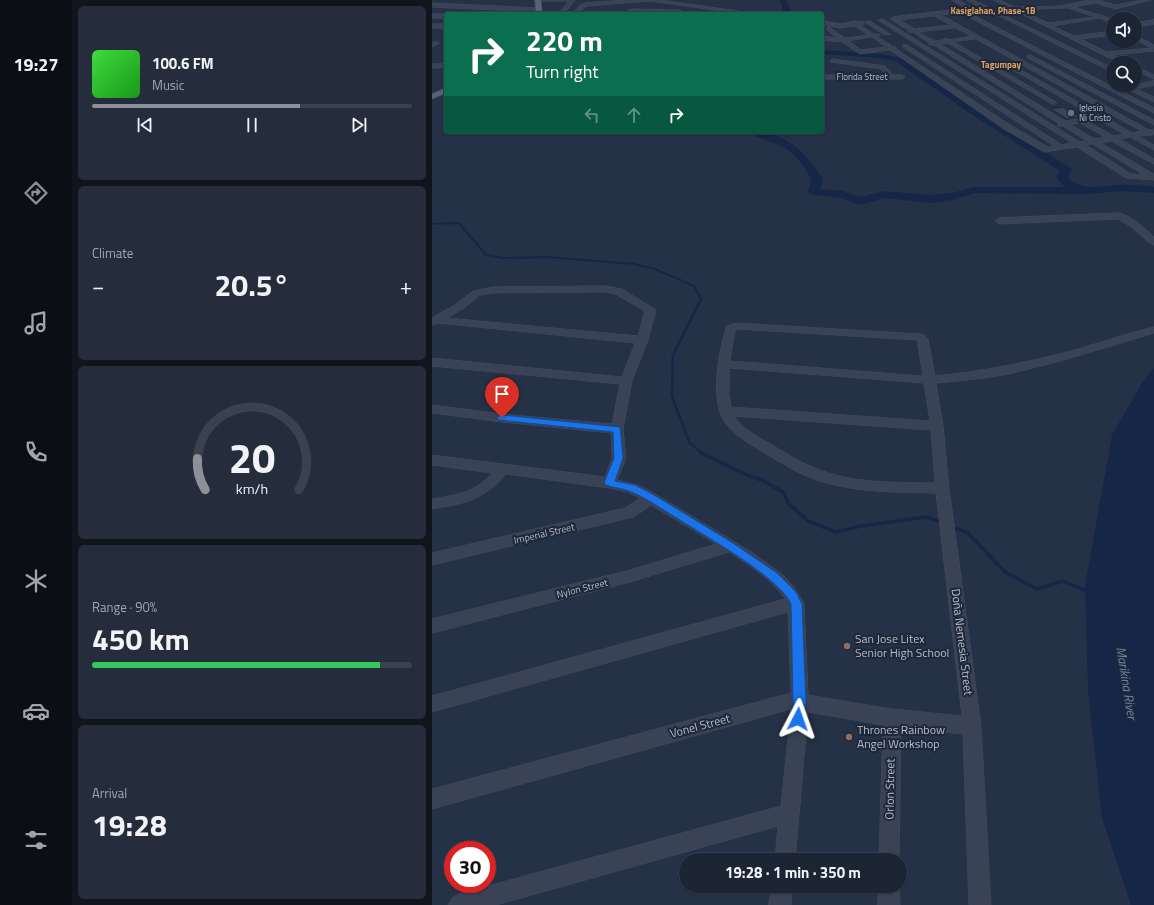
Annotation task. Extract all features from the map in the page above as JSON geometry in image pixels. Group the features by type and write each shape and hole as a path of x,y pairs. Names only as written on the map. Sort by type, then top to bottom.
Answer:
{"main road":[{"path":"538,0 539,12"},
{"path":"432,98 444,91"}],"street":[{"path":"475,7 476,0"},
{"path":"542,0 573,0"},
{"path":"563,12 573,0"},
{"path":"954,0 986,16"},
{"path":"969,0 1106,67"},
{"path":"996,0 1111,56"},
{"path":"980,13 1076,2 1123,0"},
{"path":"1095,2 1116,7 1149,0"},
{"path":"634,7 660,2 681,10"},
{"path":"1051,2 1067,4 1106,19"},
{"path":"432,5 447,3 475,7 505,6 539,12"},
{"path":"578,12 582,6 634,7 718,12"},
{"path":"963,12 1152,110"},
{"path":"824,23 841,26 881,20 923,16 932,17 952,14"},
{"path":"432,16 444,16"},
{"path":"932,17 955,26 1152,133"},
{"path":"909,18 1054,103"},
{"path":"1047,25 1103,18"},
{"path":"895,19 1154,178"},
{"path":"881,20 1077,145 1129,176 1154,178"},
{"path":"868,22 893,38"},
{"path":"824,38 843,40 982,22"},
{"path":"937,23 976,46"},
{"path":"854,24 1007,127 1047,150 1131,135 1152,133"},
{"path":"1142,29 1154,25"},
{"path":"432,26 444,26"},
{"path":"841,26 847,30"},
{"path":"829,29 860,52 1004,34"},
{"path":"853,34 865,42"},
{"path":"1038,42 1106,34"},
{"path":"1142,35 1154,48"},
{"path":"900,43 1062,148"},
{"path":"871,46 878,50"},
{"path":"987,52 1029,47"},
{"path":"1107,54 1154,48"},
{"path":"1022,52 1154,123"},
{"path":"911,62 979,53"},
{"path":"933,78 1056,60"},
{"path":"845,77 846,72 857,63"},
{"path":"828,68 857,63 883,67 891,77"},
{"path":"432,66 444,66"},
{"path":"1010,66 1154,148"},
{"name":"Florida Street","path":"828,68 845,77 902,77"},
{"path":"1142,71 1154,77"},
{"path":"959,94 976,93 1086,76"},
{"path":"1144,85 1154,84"},
{"path":"1144,85 1154,90"},
{"path":"1139,92 1154,100"},
{"path":"987,113 1118,93"},
{"path":"1016,131 1152,110"},
{"path":"1082,121 1154,162"},
{"path":"999,221 1119,216 1126,218 1154,242"},
{"path":"435,321 482,291 517,289 605,289 618,291 630,296 651,310 642,340 626,381 617,429 619,458 609,483"},
{"path":"435,321 642,340"},
{"name":"Doña Nemesia Street","path":"725,364 730,329 736,326 920,337 923,341 937,426 942,488 972,726 980,905"},
{"path":"942,488 869,485 830,479 813,474 746,436 736,428 725,411 722,386 725,364 930,380 973,376 1003,371 1080,352 1154,330"},
{"path":"432,362 626,381"},
{"path":"432,409 502,418 617,429"},
{"path":"725,411 937,426"},
{"path":"432,460 609,483 631,488 651,498 730,546 773,576 792,595 796,604 800,703 786,853"},
{"path":"432,504 462,499 484,490 494,481 502,470"},
{"name":"Imperial Street","path":"432,559 629,513 651,498"},
{"name":"Nylon Street","path":"432,626 630,576 730,546"},
{"path":"432,704 796,604"},
{"name":"Vonel Street","path":"432,799 791,701 892,718 972,726"},
{"name":"Orlon Street","path":"889,853 892,718"},
{"path":"459,905 790,813"},
{"path":"780,905 781,893"},
{"path":"889,893 889,905"}],"water":[{"name":"Marikina River","path":"1154,368 1154,905 1131,905 1102,818 1088,689 1085,585 1112,435 1142,383"}],"building":[{"path":"1063,107 1080,117 1067,119 1051,109"}],"waterway":[{"path":"783,0 787,12"},
{"path":"824,52 880,56 900,60 971,110 1066,170 1062,178 1070,186 1082,190"},
{"path":"432,68 444,69"},
{"path":"761,134 794,149 808,165 817,179 814,192 842,195 860,201 883,194 930,199 953,196 974,190 1088,191 1122,188 1154,190"},
{"path":"432,224 459,223 486,255 503,258 546,257 634,264 655,269 694,286 700,297"},
{"path":"699,296 701,299 673,355 672,396 689,442 703,454"},
{"path":"703,454 747,475 762,480 783,492 789,504 808,521 836,532 861,526 926,517 941,522"},
{"path":"952,527 968,533 1005,572 1037,589 1063,581 1089,592"}],"place":[{"name":"Iglesia Ni Cristo","path":"1071,113"},
{"name":"San Jose Litex Senior High School","path":"847,646"},
{"name":"Thrones Rainbow Angel Workshop","path":"849,737"}],"district":[{"name":"Kasiglahan, Phase-1B","path":"993,11"},
{"name":"Tagumpay","path":"1001,65"}],"route":[{"path":"502,418 617,429 619,458 609,483 631,488 651,498 730,546 773,576 786,588 792,595 796,604 800,703 798,719"}]}
